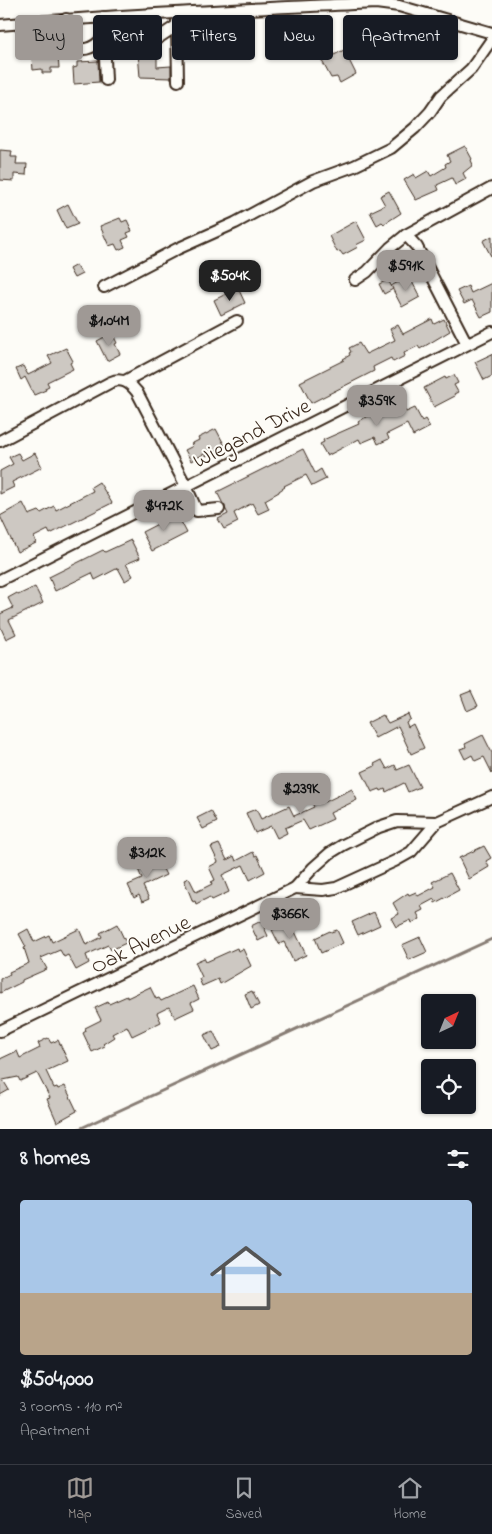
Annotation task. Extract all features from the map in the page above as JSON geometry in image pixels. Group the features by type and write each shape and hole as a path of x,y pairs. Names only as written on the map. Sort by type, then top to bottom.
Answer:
{"street":[{"path":"136,15 376,3 399,6 492,33"},
{"path":"0,25 15,24"},
{"path":"104,287 235,223 313,181 354,166 390,148 415,128 430,112 441,96 471,69 492,39"},
{"path":"105,60 106,80"},
{"path":"177,60 178,81"},
{"path":"355,280 367,272 390,248 406,235 492,188"},
{"path":"406,235 417,247 467,344"},
{"path":"125,381 237,321"},
{"name":"Wiegand Drive","path":"0,580 492,332"},
{"path":"0,440 115,380 125,381 137,392 197,511 219,509"},
{"name":"Oak Avenue","path":"295,888 323,890 336,888 395,861 411,852 437,822 492,797"},
{"name":"Oak Avenue","path":"0,1031 295,888 330,853 379,827 397,821 437,822"}],"building":[{"path":"343,50 343,60 349,60 356,74 340,83 337,77 331,78 322,61 333,60 333,56"},
{"path":"32,60 58,60 59,68 51,68 51,73 42,73 42,69 33,70"},
{"path":"139,60 157,60 157,67 171,66 171,78 140,77"},
{"path":"98,61 99,82 74,84 73,68 77,67 77,62"},
{"path":"465,146 473,165 463,173 466,179 455,185 452,178 437,185 439,190 416,200 404,180 414,174 416,178 428,171 431,176 446,167 445,164 450,161 447,155"},
{"path":"0,150 12,151 11,157 17,157 16,164 27,164 26,175 14,174 14,181 0,180"},
{"path":"389,191 401,213 384,224 382,222 377,225 370,212 385,205 380,196"},
{"path":"68,204 78,224 66,229 57,210"},
{"path":"120,218 122,222 127,220 132,231 127,233 129,237 122,240 125,247 118,250 115,244 109,246 100,226"},
{"path":"356,221 366,240 343,255 340,251 337,252 329,236"},
{"path":"492,236 492,258 483,241"},
{"path":"76,265 82,274 74,278 69,269"},
{"path":"409,276 420,297 402,307 391,286"},
{"path":"388,280 393,289 384,294 379,284"},
{"path":"492,283 492,312 481,317 472,300 464,304 457,291 468,286 471,293"},
{"path":"238,288 245,303 221,315 214,300"},
{"path":"432,319 434,324 444,319 450,331 420,349 418,346 404,353 405,356 393,362 391,358 373,367 374,371 311,403 300,382 344,360 350,355 349,348 359,343 366,354 395,340 390,329 398,325 403,334"},
{"path":"112,333 120,354 107,361 97,341"},
{"path":"66,348 73,361 70,363 73,369 47,382 49,386 45,388 46,390 34,395 25,377 21,380 16,369 23,366 28,375 52,363 48,356"},
{"path":"492,354 492,376 484,380 475,362"},
{"path":"454,375 458,383 454,385 458,392 454,394 455,396 434,407 424,388 445,377 446,379"},
{"path":"400,400 406,412 415,408 422,421 425,419 430,427 413,436 407,424 387,434 389,439 378,444 375,437 361,443 359,439 327,456 320,444 324,442 323,440 359,424 358,422 364,418"},
{"path":"216,429 225,446 191,461 185,450 193,446 191,444 199,440 198,438"},
{"path":"303,449 315,473 321,469 326,479 312,486 306,475 284,486 279,492 265,500 269,509 258,514 252,503 234,513 238,522 224,529 218,519 228,514 217,492"},
{"path":"18,453 22,460 35,453 42,467 12,482 14,487 0,494 0,471 13,464 9,457"},
{"path":"99,482 112,503 50,534 48,530 34,537 36,543 17,552 0,516 23,503 29,515 39,511 41,513 54,506 56,510 93,491 91,487"},
{"path":"177,514 187,533 152,551 142,532"},
{"path":"131,540 140,558 126,564 133,576 125,581 118,568 95,580 92,573 55,591 49,577 103,550 105,552"},
{"path":"35,587 43,603 9,620 16,634 6,639 0,626 0,614 13,608 8,598"},
{"path":"471,691 478,706 467,711 461,695"},
{"path":"408,714 410,719 406,722 408,727 413,724 424,748 411,754 398,726 375,738 367,723 383,715 388,723"},
{"path":"483,735 492,753 492,773 484,757 475,761 472,755 465,759 460,749 466,747 465,744"},
{"path":"382,760 387,769 395,765 397,770 409,765 420,787 408,792 404,783 386,792 385,789 381,791 380,789 372,792 362,772 375,766 374,764"},
{"path":"352,789 357,800 330,813 333,819 309,830 303,820 285,828 287,833 277,838 271,826 255,833 246,813 256,809 261,819 289,806 294,816 314,807 312,803 324,798 325,802"},
{"path":"211,811 217,822 203,829 197,818"},
{"path":"219,844 227,860 234,856 236,861 253,852 255,856 257,855 265,872 250,880 243,865 222,875 229,892 212,900 210,897 196,904 195,901 193,902 184,880 189,878 196,892 212,884 211,882 215,880 209,867 218,862 211,847"},
{"path":"484,846 491,858 486,861 489,867 469,879 459,858"},
{"path":"158,859 166,875 143,886 149,899 142,902 139,895 134,898 128,885 142,879 138,869"},
{"path":"450,873 459,890 435,903 434,899 421,906 423,910 417,913 420,919 412,923 411,920 396,927 391,918 399,914 393,903 408,893 409,895 416,892 418,896 435,887 432,882"},
{"path":"374,912 380,925 358,935 352,922"},
{"path":"261,921 268,936 258,941 251,926"},
{"path":"290,921 306,955 293,961 284,942 279,944 272,930"},
{"path":"117,924 126,943 111,950 108,945 86,955 89,963 76,970 68,955 64,957 60,950 41,958 47,969 22,980 22,982 0,993 0,979 10,974 9,972 29,963 24,948 26,947 19,934 28,929 34,942 49,935 52,942 79,929 86,945 102,937 100,933"},
{"path":"337,930 343,943 321,953 315,938"},
{"path":"420,937 427,952 409,960 402,945"},
{"path":"237,948 238,951 243,949 251,966 220,984 218,979 202,986 199,979 202,977 195,962 204,958 206,962"},
{"path":"193,986 199,999 191,1003 194,1009 175,1018 169,1007 157,1013 161,1022 132,1036 127,1026 112,1034 114,1037 103,1044 105,1046 92,1052 83,1033 86,1031 85,1028 101,1020 95,1008 127,996 127,998 150,987 156,999 159,998 161,1001"},
{"path":"252,991 259,1005 251,1009 245,994"},
{"path":"213,1031 221,1047 212,1051 204,1035"},
{"path":"48,1038 51,1043 58,1040 68,1061 46,1071 54,1088 57,1087 58,1089 65,1086 77,1111 57,1122 47,1099 50,1098 37,1073 20,1081 18,1077 3,1080 9,1090 0,1095 0,1059 17,1051 20,1058 40,1048 38,1043"}],"waterway":[{"path":"79,1129 492,939"}]}
